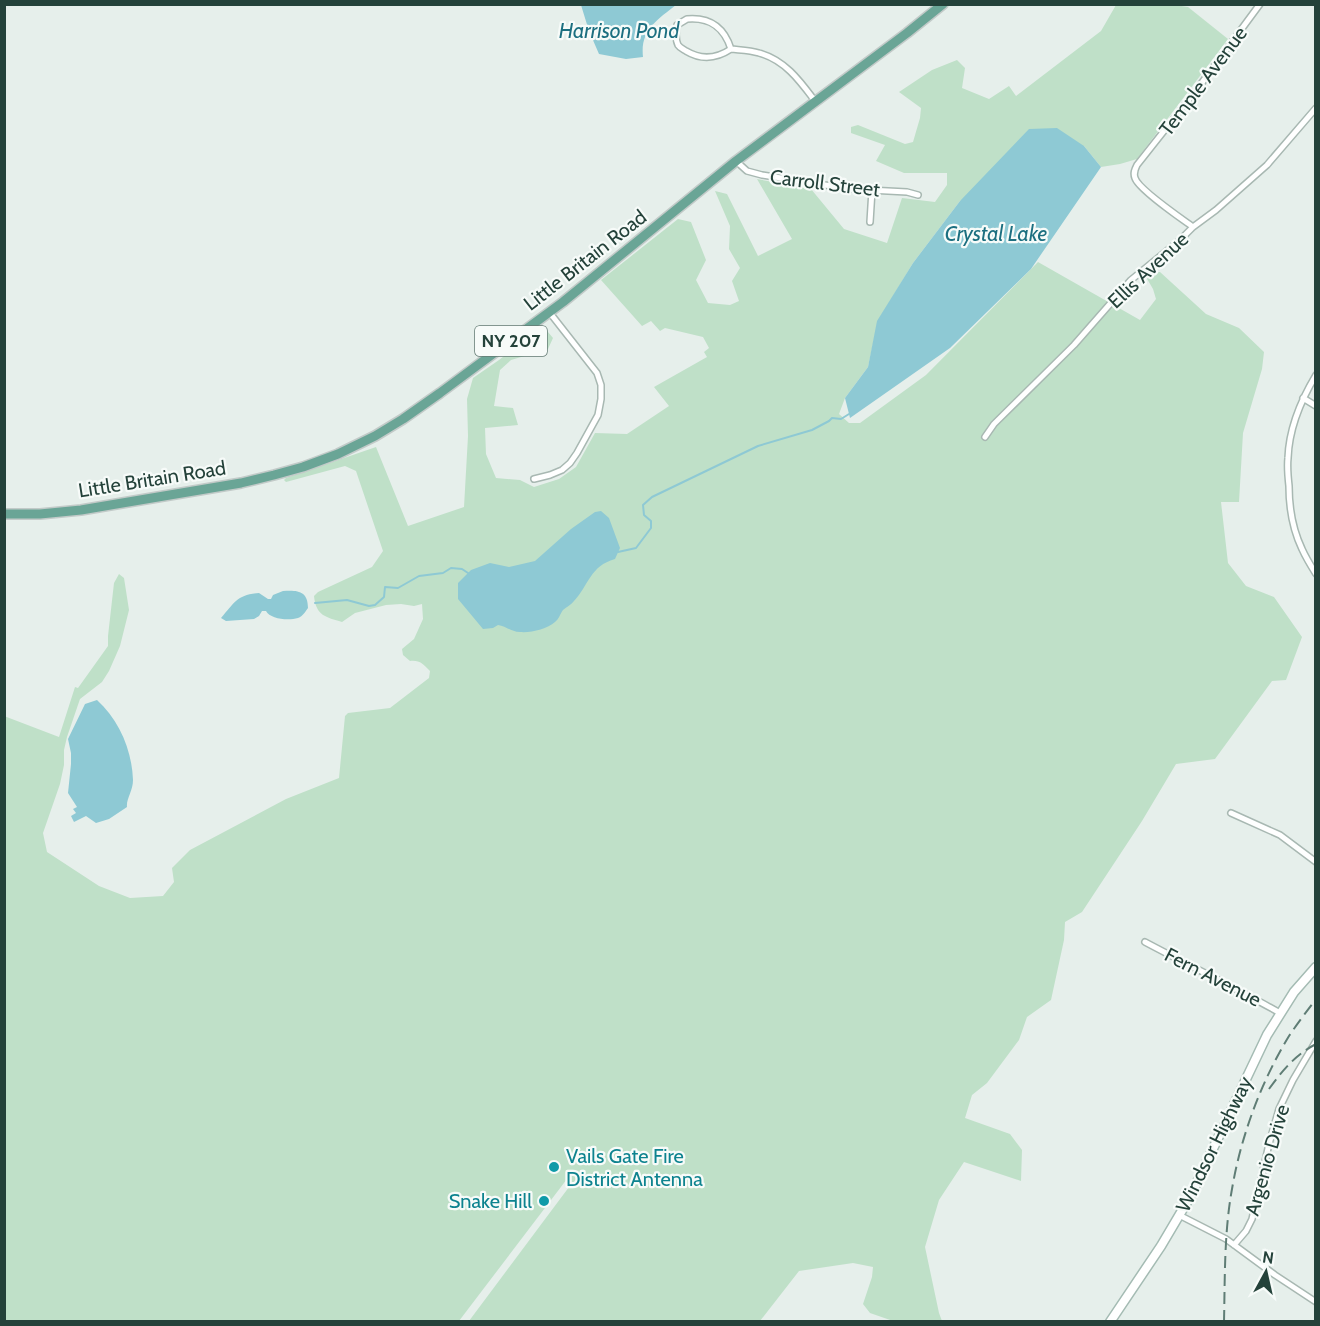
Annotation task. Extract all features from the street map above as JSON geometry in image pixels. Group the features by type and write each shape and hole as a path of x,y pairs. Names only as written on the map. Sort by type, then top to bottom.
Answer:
{"main road":[{"name":"Little Britain Road","path":"4,514 40,514 81,510 241,483 303,467 338,454 375,436 403,419 550,313 736,161 943,4"},
{"name":"Windsor Highway","path":"1110,1322 1161,1246 1190,1197 1280,1013 1294,992 1316,967"}],"street":[{"name":"Temple Avenue","path":"1193,227 1137,183 1134,177 1135,171 1137,165 1260,4"},
{"path":"731,49 724,32 708,21 687,19 677,25 679,47 698,57 715,57 731,49 758,52 786,66 815,101"},
{"name":"Ellis Avenue","path":"985,437 994,424 1074,345 1131,280 1267,165 1316,108"},
{"name":"Carroll Street","path":"736,161 747,171 762,175 850,189 907,192 918,195"},
{"path":"870,222 872,190"},
{"path":"534,479 562,470 570,463 598,415 602,399 597,373 550,313"},
{"path":"1316,375 1303,398 1291,435 1288,458 1289,497 1294,528 1301,548 1316,574"},
{"path":"1303,398 1316,406"},
{"path":"1231,813 1280,835 1316,862"},
{"name":"Fern Avenue","path":"1145,942 1280,1013"},
{"name":"Argenio Drive","path":"1234,1245 1252,1219 1269,1144 1280,1109 1293,1080 1316,1041"},
{"path":"1179,1215 1226,1239 1316,1302"}],"green space":[{"path":"1169,4 1188,7 1228,39 1137,159 1101,167 1084,146 960,201 913,263 878,321 868,367 845,398 839,414 849,423 860,423 926,375 1038,262 1140,320 1156,299 1146,277 1154,272 1160,272 1206,314 1239,328 1264,352 1262,369 1243,433 1239,502 1221,502 1228,563 1246,586 1274,597 1302,637 1286,680 1272,681 1215,759 1176,764 1142,821 1082,912 1065,922 1064,940 1051,1000 1027,1017 1019,1040 987,1083 972,1095 965,1118 1010,1134 1022,1150 1021,1181 964,1162 939,1200 925,1247 942,1321 893,1321 870,1313 863,1304 873,1267 853,1263 799,1271 760,1321 469,1321 572,1183 567,1179 459,1321 5,1321 4,716 59,737 75,687 78,688 108,646 114,583 119,574 124,578 129,610 120,646 102,682 80,699 67,737 60,784 43,833 47,852 99,886 130,898 163,896 174,882 172,868 190,850 286,799 339,778 345,716 348,713 390,708 429,678 430,671 421,663 410,661 403,655 402,649 414,639 423,619 422,604 386,605 355,613 342,622 323,615 315,603 314,596 318,592 372,567 383,551 356,471 345,466 286,482 284,480 286,478 376,447 408,526 464,507 468,436 467,399 473,378 543,326 553,338 548,349 511,360 500,370 494,406 513,408 518,425 485,428 486,454 496,478 520,480 534,487 559,479 576,467 595,433 627,434 669,406 654,387 707,357 704,352 709,348 703,337 665,328 660,331 651,321 642,326 601,280 678,219 691,222 706,260 696,280 708,303 730,305 739,301 732,281 740,268 729,249 730,226 715,191 727,194 758,256 792,239 757,179 811,189 844,229 887,243 902,198 935,202 947,185 947,173 904,173 876,161 885,145 851,133 851,127 858,125 905,144 913,142 921,108 899,92 932,70 957,60 965,68 962,88 989,99 1009,86 1016,96 1101,31 1116,5"}],"water":[{"name":"Harrison Pond","path":"581,4 676,5 651,26 644,40 643,57 626,59 599,54"},
{"name":"Crystal Lake","path":"1057,128 1084,146 1101,167 1031,269 950,348 850,418 845,398 868,367 877,321 913,263 960,201 1029,129"},
{"path":"601,511 609,518 620,548 615,559 595,571 579,595 552,624 529,632 517,632 498,625 483,629 458,599 458,583 471,570 490,563 509,567 535,561 571,529 595,512"},
{"path":"283,591 298,591 306,598 308,608 298,618 280,619 262,611 254,619 226,621 221,618 237,600 246,596 259,593 271,599 273,595"},
{"path":"97,700 112,717 123,736 130,758 133,784 127,807 109,819 96,823 86,816 74,822 71,816 76,813 73,809 77,807 68,793 71,753 68,739 85,704"}],"waterway":[{"path":"618,552 636,548 651,528 651,521 644,515 643,505 652,497 758,446 812,430 832,418 841,419 849,414"},
{"path":"315,603 347,600 369,606 375,605 384,597 385,587 398,588 419,576 443,573 451,568 462,569 468,573"}],"railway":[{"path":"1224,1322 1228,1222 1232,1189 1241,1149 1253,1110 1270,1072 1289,1036 1316,999"},
{"path":"1269,1089 1290,1064 1316,1044"}],"place":[{"name":"Vails Gate Fire District Antenna","path":"554,1167"},
{"name":"Snake Hill","path":"544,1201"}]}
